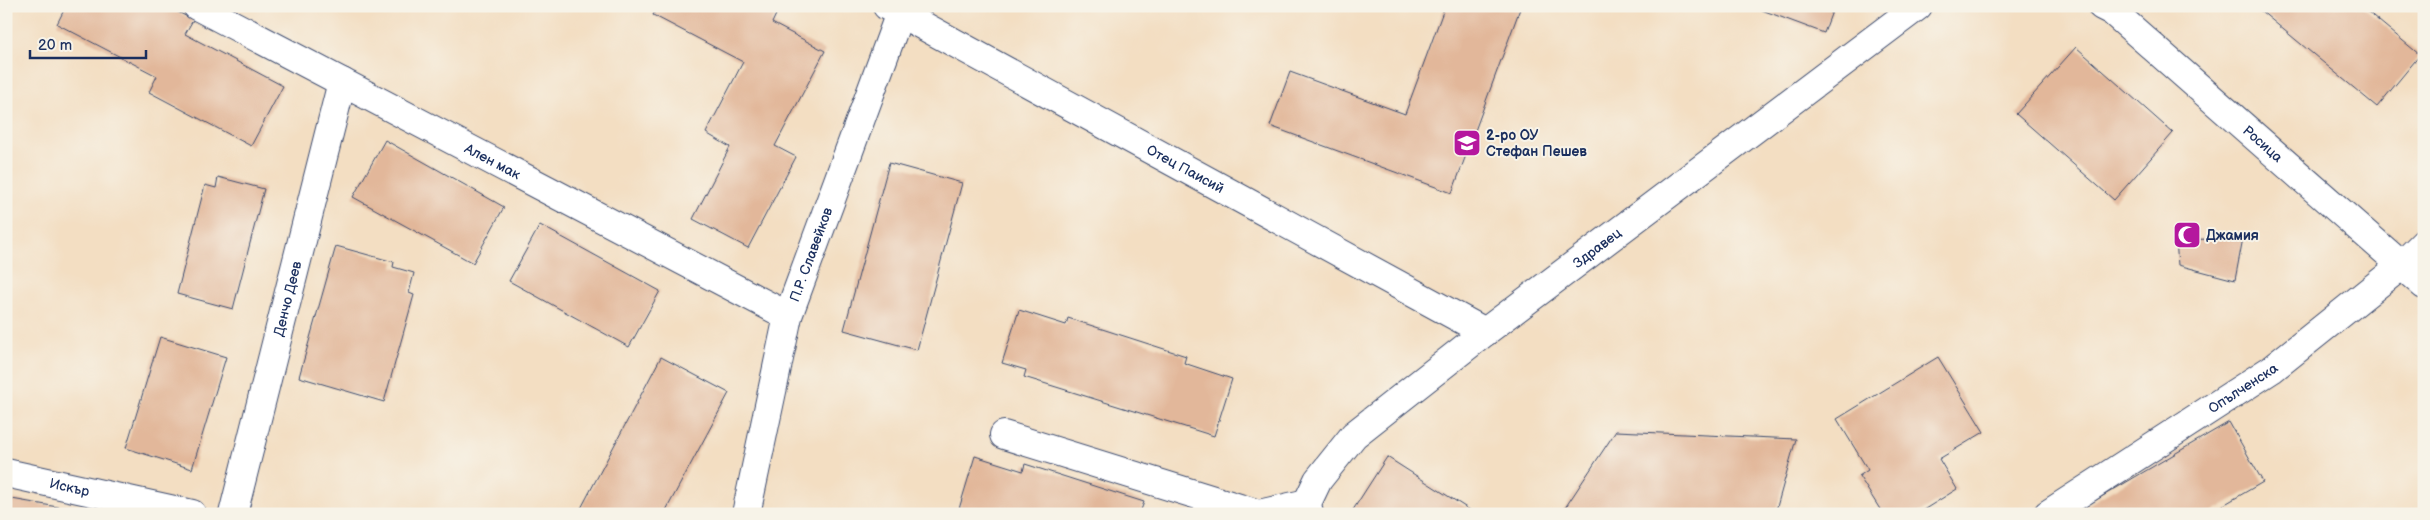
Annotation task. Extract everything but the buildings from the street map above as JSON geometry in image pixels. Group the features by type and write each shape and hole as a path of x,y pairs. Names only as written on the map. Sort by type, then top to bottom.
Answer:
{"street":[{"name":"Ален мак","path":"197,6 788,316"},
{"name":"Здравец","path":"1308,508 1318,480 1354,435 1485,332 1918,6"},
{"name":"Росица","path":"2109,8 2424,285"},
{"name":"Отец Паисий","path":"897,9 1485,332"},
{"name":"П.Р. Славейков","path":"746,514 788,316 897,9"},
{"name":"Денчо Деев","path":"233,514 342,82"},
{"name":"Опълченска","path":"2048,514 2272,370 2402,265 2424,242"},
{"path":"1004,435 1259,514 1308,508"},
{"name":"Искър","path":"6,474 192,514"}],"place":[{"name":"2-ро ОУ Стефан Пешев","path":"1467,143"},
{"name":"Джамия","path":"2187,235"}]}
